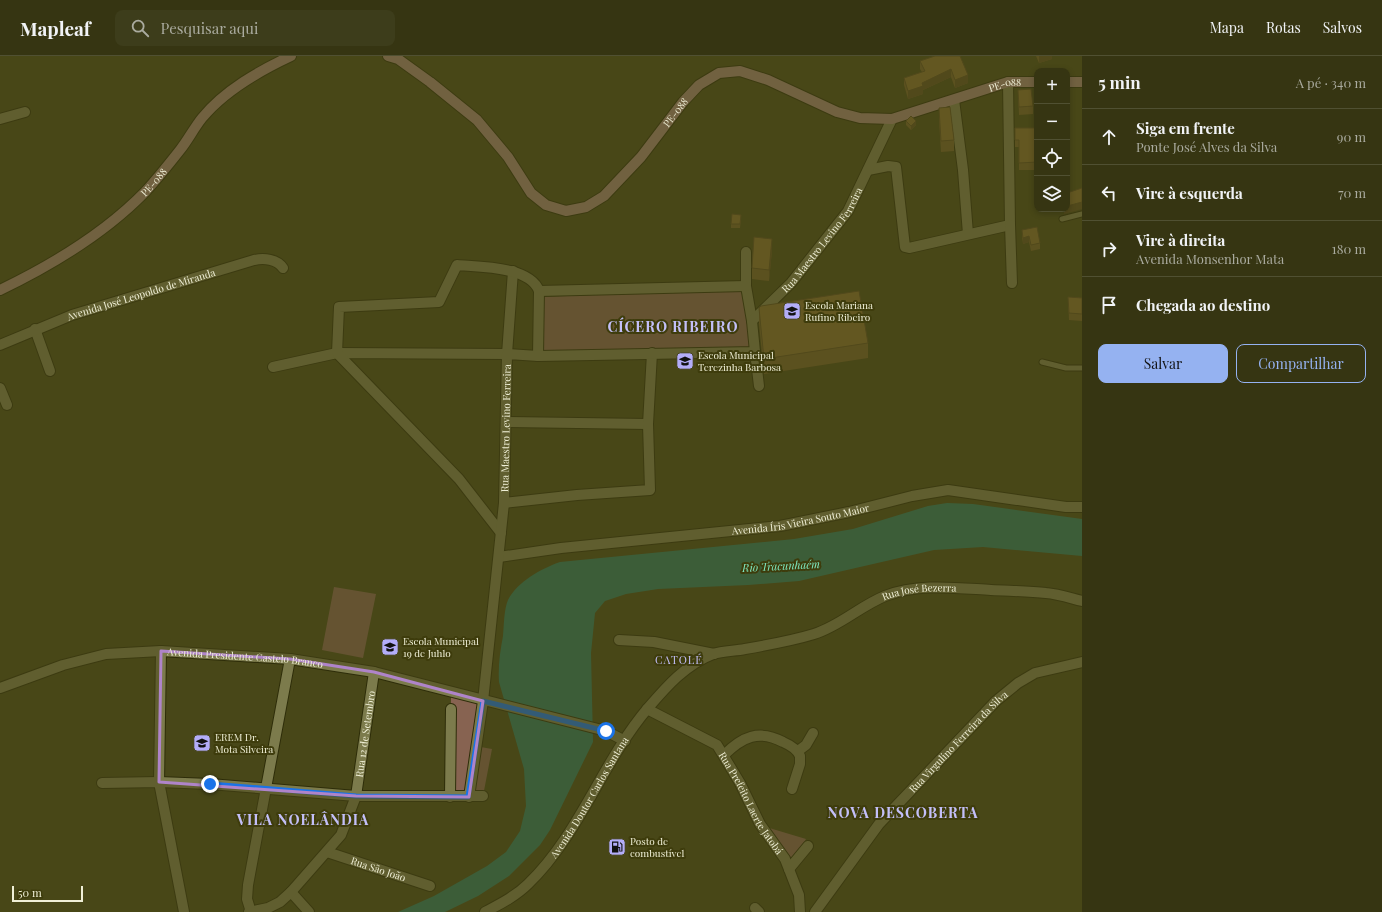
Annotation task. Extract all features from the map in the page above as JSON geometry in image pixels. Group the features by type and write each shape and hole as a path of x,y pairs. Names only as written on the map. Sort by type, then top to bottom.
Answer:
{"main road":[{"name":"PE-088","path":"0,290 76,248 111,222 145,192 180,150 203,117 231,90 271,65 291,56"},
{"name":"PE-088","path":"388,56 398,59 430,82 477,120 508,157 531,193 546,205 566,211 586,207 604,196 641,157 683,102 698,85 718,73 740,71 768,80 837,112 860,118 892,119 1008,82 1034,82"},
{"path":"1070,82 1082,82"}],"street":[{"path":"1008,82 1012,283"},
{"path":"954,100 963,170 968,234"},
{"path":"0,119 25,112"},
{"name":"Rua Maestro Levino Ferreira","path":"752,321 791,283 848,210 892,119"},
{"path":"868,170 888,166 896,167 905,247 909,248 1010,224"},
{"path":"746,252 746,286 752,321 759,386"},
{"name":"Avenida José Leopoldo de Miranda","path":"0,345 35,329 72,315 254,260 269,259 280,264 283,268"},
{"path":"501,533 459,479 337,353 339,307 439,302 457,265 513,271 533,282 538,291 538,356"},
{"path":"273,367 337,353 507,354 513,271"},
{"path":"538,291 746,286"},
{"path":"35,329 50,370"},
{"name":"Rua Maestro Levino Ferreira","path":"468,797 487,702 504,503 507,354 538,356 755,352"},
{"path":"504,503 577,495 650,490 648,424 652,353"},
{"path":"0,388 7,405"},
{"path":"506,422 648,424"},
{"name":"Avenida Íris Vieira Souto Maior","path":"499,557 780,526 849,512 912,496 948,490 1066,507 1082,507"},
{"name":"Rua José Bezerra","path":"714,654 766,646 815,634 834,626 863,606 886,596 910,590 944,587 1047,593 1082,601"},
{"path":"619,640 654,642 714,654"},
{"path":"161,651 159,782 184,912"},
{"name":"Avenida Presidente Castelo Branco","path":"0,688 63,665 106,654 161,651 290,659 374,672 487,702 606,731 625,741"},
{"name":"Avenida Doutor Carlos Santana","path":"485,912 504,902 527,886 546,865 571,831 625,741 647,709 684,671 714,654"},
{"path":"250,912 247,900 248,885 267,787 282,694 290,659"},
{"name":"Rua Virgulino Ferreira da Silva","path":"815,912 879,824 996,701 1018,683 1035,673 1082,662"},
{"name":"Rua 12 de Setembro","path":"250,912 268,908 280,902 291,892 341,835 356,796 374,672"},
{"path":"450,797 451,709"},
{"name":"Rua Prefeito Laerte Jatobá","path":"647,709 717,745 724,755 760,824 785,858 799,895 800,912"},
{"path":"798,751 806,746 813,733"},
{"path":"724,755 735,744 744,739 764,735 778,739 798,751 800,756 800,764 792,789"},
{"path":"102,783 159,782 267,787 356,796 483,796"},
{"path":"789,869 808,846"},
{"name":"Rua São João","path":"327,852 430,886"},
{"path":"291,892 309,912"}],"lane":[{"path":"1062,219 1082,214"},
{"path":"1042,362 1066,368 1082,368"}],"highlighted area":[{"path":"161,651 290,659 374,672 483,701 469,797 356,796 159,782"}],"shaded area":[{"path":"740,289 752,321 755,352 538,356 542,297"},
{"path":"334,587 376,594 363,658 322,650"},
{"path":"451,694 483,702 475,746 492,749 483,796 450,797"},
{"path":"766,827 806,839 793,860"}],"water":[{"name":"Rio Tracunhaém","path":"947,503 973,504 1082,519 1082,556 983,547 934,550 799,581 658,589 626,594 605,601 595,613 591,653 593,742 550,830 540,845 509,876 478,896 445,912 398,912 434,896 487,866 506,852 520,831 526,806 524,769 499,682 499,670 505,612 508,600 512,593 524,581 545,568 560,562 794,539 853,529 928,506"}],"building":[{"path":"935,56 960,56 968,75 955,80 951,69 922,83 923,86 908,91 904,78 925,71 920,61"},
{"path":"1031,89 1033,106 1019,107 1018,90"},
{"path":"950,107 954,140 941,141 939,108"},
{"path":"911,116 916,121 911,126 906,121"},
{"path":"1015,128 1034,128 1034,162 1019,163 1019,140 1015,140"},
{"path":"1082,188 1082,202 1070,205 1070,192"},
{"path":"732,214 741,215 740,224 731,224"},
{"path":"1037,227 1040,243 1031,245 1029,236 1023,238 1022,230"},
{"path":"754,237 772,239 769,270 752,268"},
{"path":"859,291 868,343 764,359 759,308 761,306"},
{"path":"1068,297 1082,298 1082,314 1069,313"}],"place":[{"name":"Escola Mariana Rufino Ribeiro","path":"792,311"},
{"name":"Escola Municipal Terezinha Barbosa","path":"685,361"},
{"name":"Escola Municipal 19 de Juhlo","path":"390,647"},
{"name":"EREM Dr. Mota Silveira","path":"202,743"},
{"name":"Posto de combustível","path":"617,847"}],"district":[{"name":"CÍCERO RIBEIRO","path":"673,327"},
{"name":"CATOLÉ","path":"679,660"},
{"name":"NOVA DESCOBERTA","path":"903,813"},
{"name":"VILA NOELÂNDIA","path":"303,820"}],"route":[{"path":"210,784 267,787 356,796 468,797 483,701 606,731"}]}
